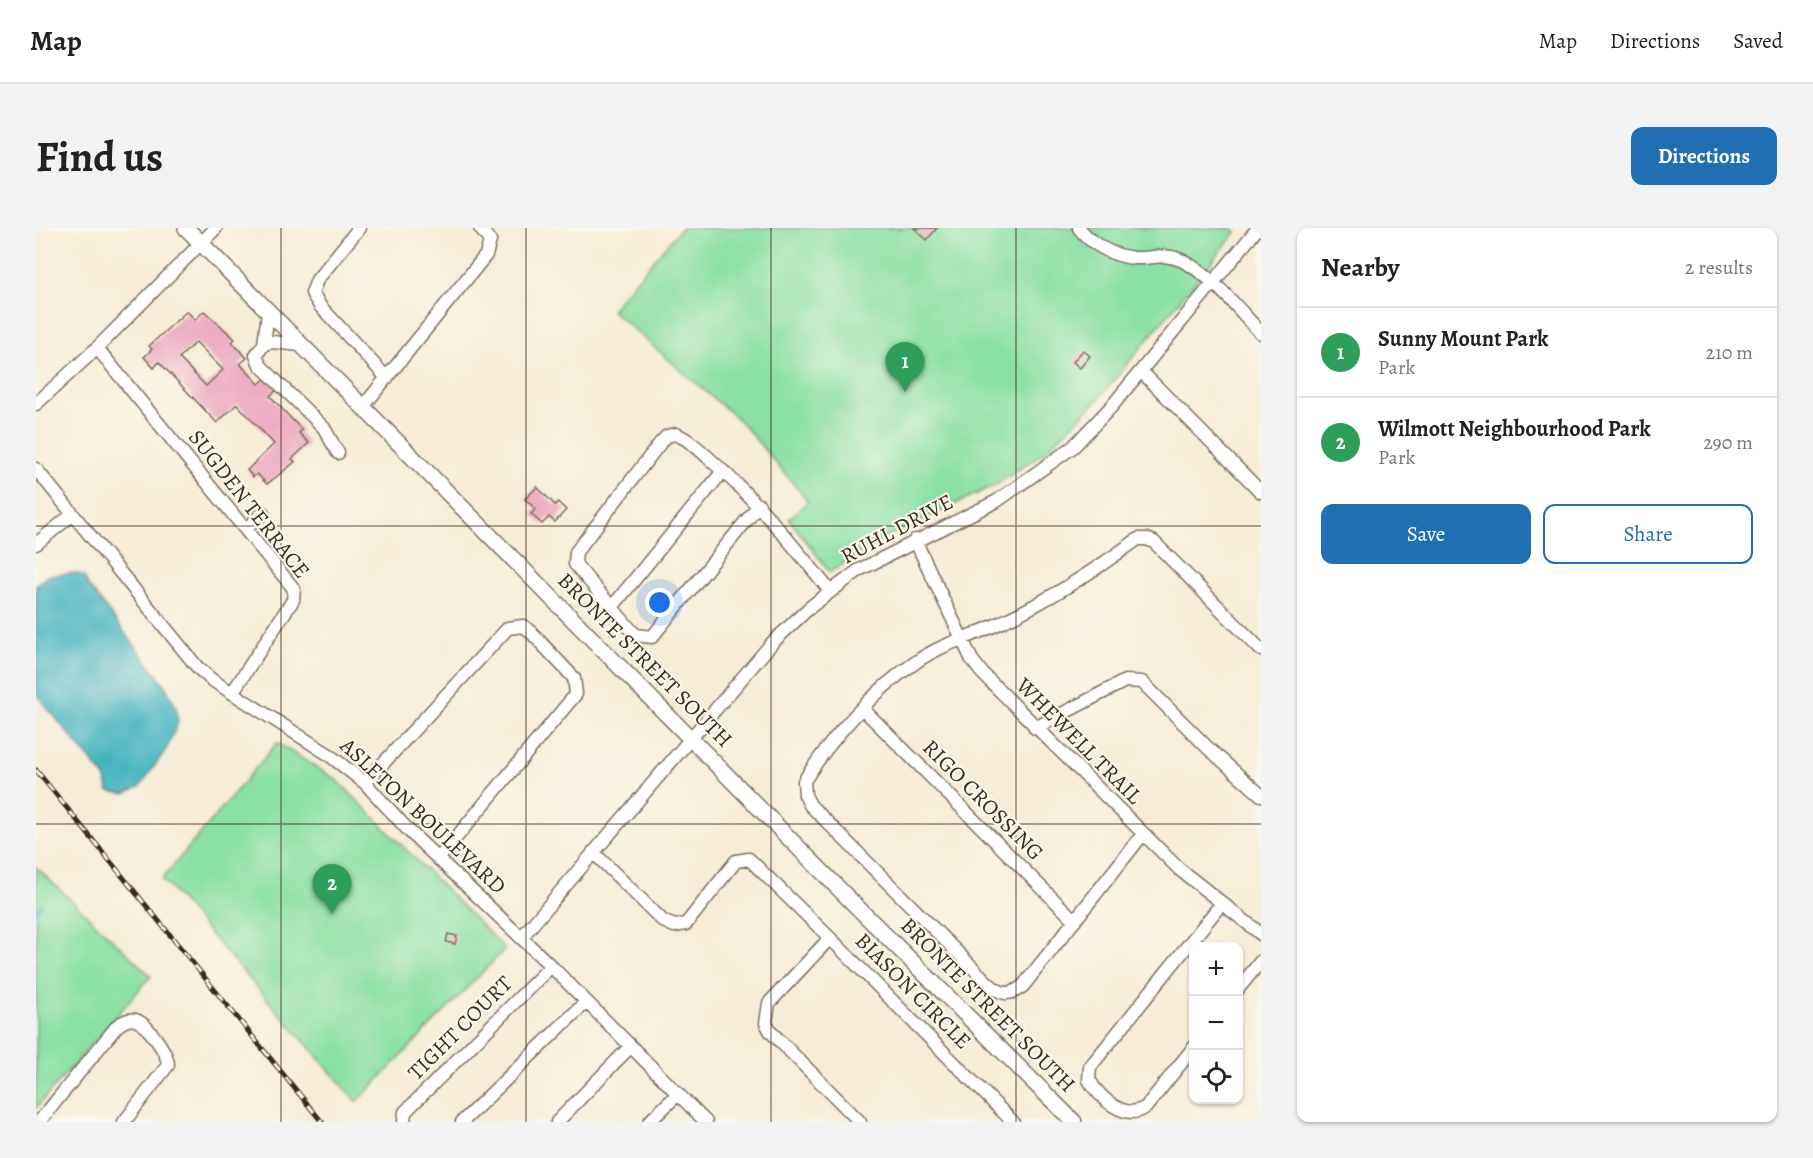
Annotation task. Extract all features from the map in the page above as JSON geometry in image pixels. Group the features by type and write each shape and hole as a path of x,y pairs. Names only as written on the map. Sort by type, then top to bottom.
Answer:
{"main road":[{"name":"BRONTE STREET SOUTH","path":"186,228 362,408 1074,1122"}],"street":[{"path":"36,404 98,348 216,228"},
{"path":"359,228 317,280 312,292 320,306 387,378"},
{"path":"362,408 486,255 490,241 480,228"},
{"path":"1079,228 1093,243 1109,252 1135,258 1149,255 1174,258 1190,265 1213,283 1261,333"},
{"name":"RUHL DRIVE","path":"521,938 772,644 830,591 859,570 997,501 1042,471 1087,433 1258,228"},
{"path":"264,345 268,312"},
{"path":"301,345 272,342 264,345 256,355 260,365 324,428 338,453"},
{"name":"SUGDEN TERRACE","path":"98,348 289,582 295,596 232,693"},
{"path":"1141,371 1261,492"},
{"path":"759,505 652,637 636,635 575,564 576,552 661,442 667,436 676,434 685,438 759,505 830,591"},
{"name":"ASLETON BOULEVARD","path":"36,469 198,668 232,693 328,754 365,783 409,831 551,966 629,1048 706,1122"},
{"path":"613,606 723,471"},
{"path":"246,529 263,513"},
{"path":"36,544 73,514"},
{"path":"1143,834 1075,921 1015,992 1006,994 997,992 810,805 805,795 804,781 863,708 916,662 962,637 976,635 1043,603 1085,578 1138,539 1154,542 1261,650"},
{"name":"WHEWELL TRAIL","path":"915,540 982,673 1035,728 1179,868 1261,934"},
{"path":"365,783 508,628 523,626 530,630 574,678 576,694 439,858"},
{"path":"1035,728 1125,681 1143,682 1208,748 1261,795"},
{"name":"RIGO CROSSING","path":"863,708 1075,921"},
{"path":"593,852 663,921 674,926 686,924 736,861 749,859 830,938"},
{"path":"1192,1050 1146,1107 1136,1115 1124,1115 1114,1111 1089,1080 1090,1067 1222,903"},
{"name":"BIASON CIRCLE","path":"860,1122 771,1032 766,1023 769,1003 830,938 1013,1122"},
{"path":"1243,984 1261,960"},
{"name":"TIGHT COURT","path":"404,1122 405,1112 551,966"},
{"path":"462,1122 585,1003"},
{"path":"39,1122 117,1026 131,1020 141,1022 165,1053 168,1065 124,1122"},
{"path":"557,1122 629,1048"},
{"path":"649,1122 678,1094"}],"green space":[{"path":"681,228 1232,228 1236,232 1096,402 1044,452 999,483 887,537 830,572 789,519 808,501 741,422 611,310"},
{"path":"277,743 337,780 505,949 357,1102 162,879"},
{"path":"36,867 151,976 36,1108"}],"water":[{"path":"76,573 84,576 88,585 163,682 176,706 178,723 167,748 140,787 125,794 108,791 106,779 36,694 36,585 50,575"}],"building":[{"path":"914,228 937,228 927,240"},
{"path":"187,311 195,320 204,311 235,339 232,342 247,358 240,364 259,384 268,376 279,388 270,396 302,430 299,433 309,443 292,459 295,462 267,484 257,474 253,477 247,470 274,444 237,404 217,423 159,362 154,368 144,357 152,349 149,346","holes":["196,342 223,370 206,386 179,358"]},
{"path":"1083,350 1090,356 1080,368 1073,362"},
{"path":"537,487 555,505 558,502 566,510 555,522 549,517 542,524 531,514 536,509 525,499"},
{"path":"448,934 457,936 455,944 446,942"}],"waterway":[{"path":"36,911 42,904"}],"railway":[{"path":"36,770 322,1122"}],"place":[{"name":"Sunny Mount Park","path":"905,392"},
{"name":"Wilmott Neighbourhood Park","path":"332,914"}]}
